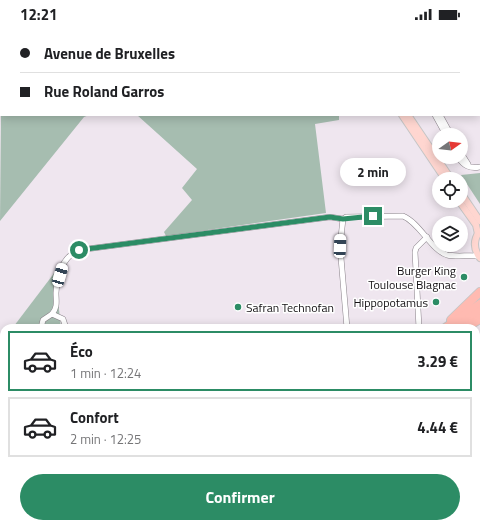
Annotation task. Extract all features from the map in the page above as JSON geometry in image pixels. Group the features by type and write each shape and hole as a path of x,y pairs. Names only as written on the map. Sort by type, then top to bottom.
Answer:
{"highway":[{"path":"450,324 451,320 480,292"},
{"path":"454,324 480,304"},
{"path":"456,324 480,311"}],"main road":[{"path":"403,116 439,172"},
{"path":"409,116 446,172"},
{"path":"468,203 480,221"},
{"path":"464,208 476,225 479,233 475,246 479,257"}],"street":[{"path":"436,116 442,128"},
{"path":"441,116 447,128"},
{"path":"465,164 473,168 480,166"},
{"path":"467,164 472,166 480,166"},
{"path":"66,324 61,317 57,303 57,285 63,265 69,256 79,250 330,217 343,219 403,216 411,220 446,254 479,257"},
{"path":"343,219 340,246 347,324"},
{"path":"419,324 415,252 416,248 427,237"},
{"path":"465,255 471,252 475,246"},
{"path":"42,324 43,320 52,314 57,303"},
{"path":"52,314 61,317"}],"green space":[{"path":"1,116 86,116 84,117 0,221"},
{"path":"138,116 339,116 339,120 315,124 326,213 166,236 164,232 192,200 182,188 197,169"},
{"path":"480,173 480,204 468,186 468,174"},
{"path":"55,272 61,324 16,324"}],"place":[{"name":"Burger King Toulouse Blagnac","path":"464,277"},
{"name":"Hippopotamus","path":"436,302"},
{"name":"Safran Technofan","path":"238,307"}],"route":[{"path":"79,250 330,217 343,219 373,216"}]}
